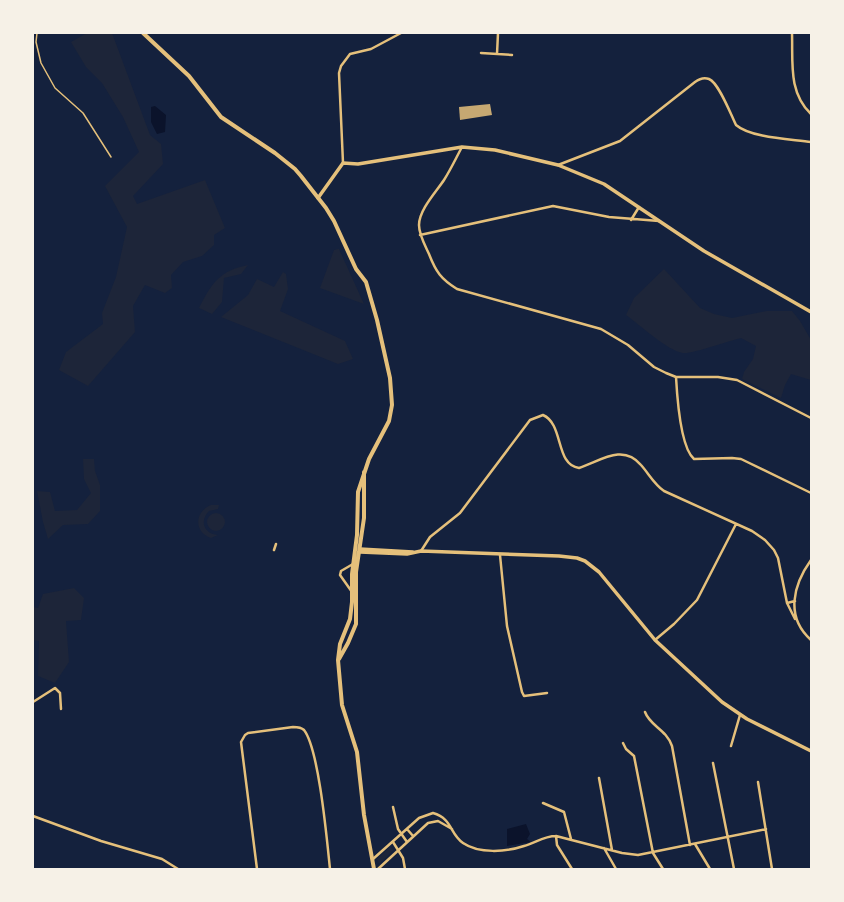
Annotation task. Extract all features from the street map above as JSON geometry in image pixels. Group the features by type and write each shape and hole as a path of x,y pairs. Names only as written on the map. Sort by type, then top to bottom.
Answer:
{"main road":[{"path":"143,33 189,76 221,117 288,163 318,198 334,221 356,269 366,282 377,320 390,378 392,405 391,414 364,472 357,496 357,535 352,564 351,610 340,644 338,660 342,705 357,752 364,815 374,869"},
{"path":"338,660 355,629 357,612 356,572 360,550 365,496 364,472"},
{"path":"357,496 365,496"},
{"path":"347,626 350,630 355,629"}],"street":[{"path":"318,198 343,163 339,88 341,66 350,54 371,49 401,33"},
{"path":"496,54 498,33"},
{"path":"792,33 794,86 800,102 811,114"},
{"path":"481,53 512,55"},
{"path":"558,165 620,141 695,82 704,78 708,78 715,82 736,125 740,128 754,133 811,142"},
{"path":"343,163 358,164 462,147 495,150 558,165 604,184 639,206 660,222 704,251 811,312"},
{"path":"462,147 452,168 420,218 420,235 440,277 457,289 601,329 628,345 654,367 676,377 718,377 737,380 811,418"},
{"path":"420,235 553,206 631,220 660,222"},
{"path":"631,220 639,206"},
{"path":"676,377 682,425 688,452 694,459 741,459 811,493"},
{"path":"421,551 430,537 460,513 530,420 543,415 551,420 563,452 570,465 579,468 613,455 621,454 629,456 636,460 657,486 664,491 752,531 765,540 774,550 778,558 787,603 802,631 811,640"},
{"path":"655,640 674,624 697,600 736,524"},
{"path":"274,550 276,544"},
{"path":"360,550 407,554 421,551 559,556 577,558 584,561 599,572 655,640 699,682 740,715 811,751"},
{"path":"500,555 507,626 522,692 524,696 547,693"},
{"path":"796,619 795,601 801,578 811,560"},
{"path":"352,564 341,571 340,577 352,593"},
{"path":"787,603 795,601"},
{"path":"33,702 55,688 60,693 61,709"},
{"path":"645,712 649,719 668,736 672,746 690,845"},
{"path":"731,746 740,715"},
{"path":"256,869 240,742 248,733 298,727 304,731 314,757 330,869"},
{"path":"623,743 635,758 653,853 663,869"},
{"path":"713,763 734,869"},
{"path":"599,778 612,850"},
{"path":"758,782 772,869"},
{"path":"543,802 564,812 571,839"},
{"path":"393,807 401,835 407,842"},
{"path":"373,859 419,818 434,813 446,820 463,843 486,850 514,848 545,837 556,836 630,854 653,853 766,829"},
{"path":"33,816 101,841 162,859 178,869"},
{"path":"378,869 422,827 433,821 443,822 452,829"},
{"path":"407,829 413,836"},
{"path":"556,836 557,845 572,869"},
{"path":"393,842 404,862 405,869"},
{"path":"695,844 710,869"},
{"path":"603,848 616,869"}],"lane":[{"path":"37,33 38,52 49,78 55,88 83,113 111,157"}],"shaded area":[{"path":"87,33 112,33 150,135 161,144 163,164 133,196 137,204 205,180 225,228 214,235 214,245 202,256 183,262 171,275 172,288 165,293 145,285 133,306 135,332 88,386 59,370 66,352 103,324 102,313 116,277 127,227 105,186 139,152 123,117 102,83 86,67 71,42"},
{"path":"155,106 166,115 165,132 157,134 151,122 151,107"},
{"path":"339,249 364,304 320,288 334,250"},
{"path":"248,265 241,274 224,278 222,302 212,314 199,308 208,292 218,279 230,271"},
{"path":"664,269 700,308 714,314 732,318 767,311 792,311 800,321 811,340 811,380 791,374 785,385 781,398 742,379 744,372 753,359 756,346 741,338 688,353 683,353 670,348 654,337 626,315 634,298"},
{"path":"283,272 286,274 288,289 280,311 345,341 353,359 338,364 221,317 248,295 257,279 274,287"},
{"path":"83,459 94,459 95,471 100,485 100,511 88,524 63,525 48,539 37,491 50,492 55,511 77,510 91,493 84,479"},
{"path":"211,505 219,505 218,509 209,511 204,519 204,526 206,530 218,535 211,538 201,531 198,522 201,512"},
{"path":"216,513 222,516 225,522 222,528 216,531 210,528 207,522 210,516"},
{"path":"74,588 84,598 81,620 66,621 69,662 55,683 38,676 39,641 33,640 33,607 38,608 43,594"},
{"path":"526,824 530,834 527,839 531,842 507,846 507,829"},
{"path":"390,847 394,850 379,864 377,859"}],"building":[{"path":"490,104 492,115 460,120 459,107"}]}
